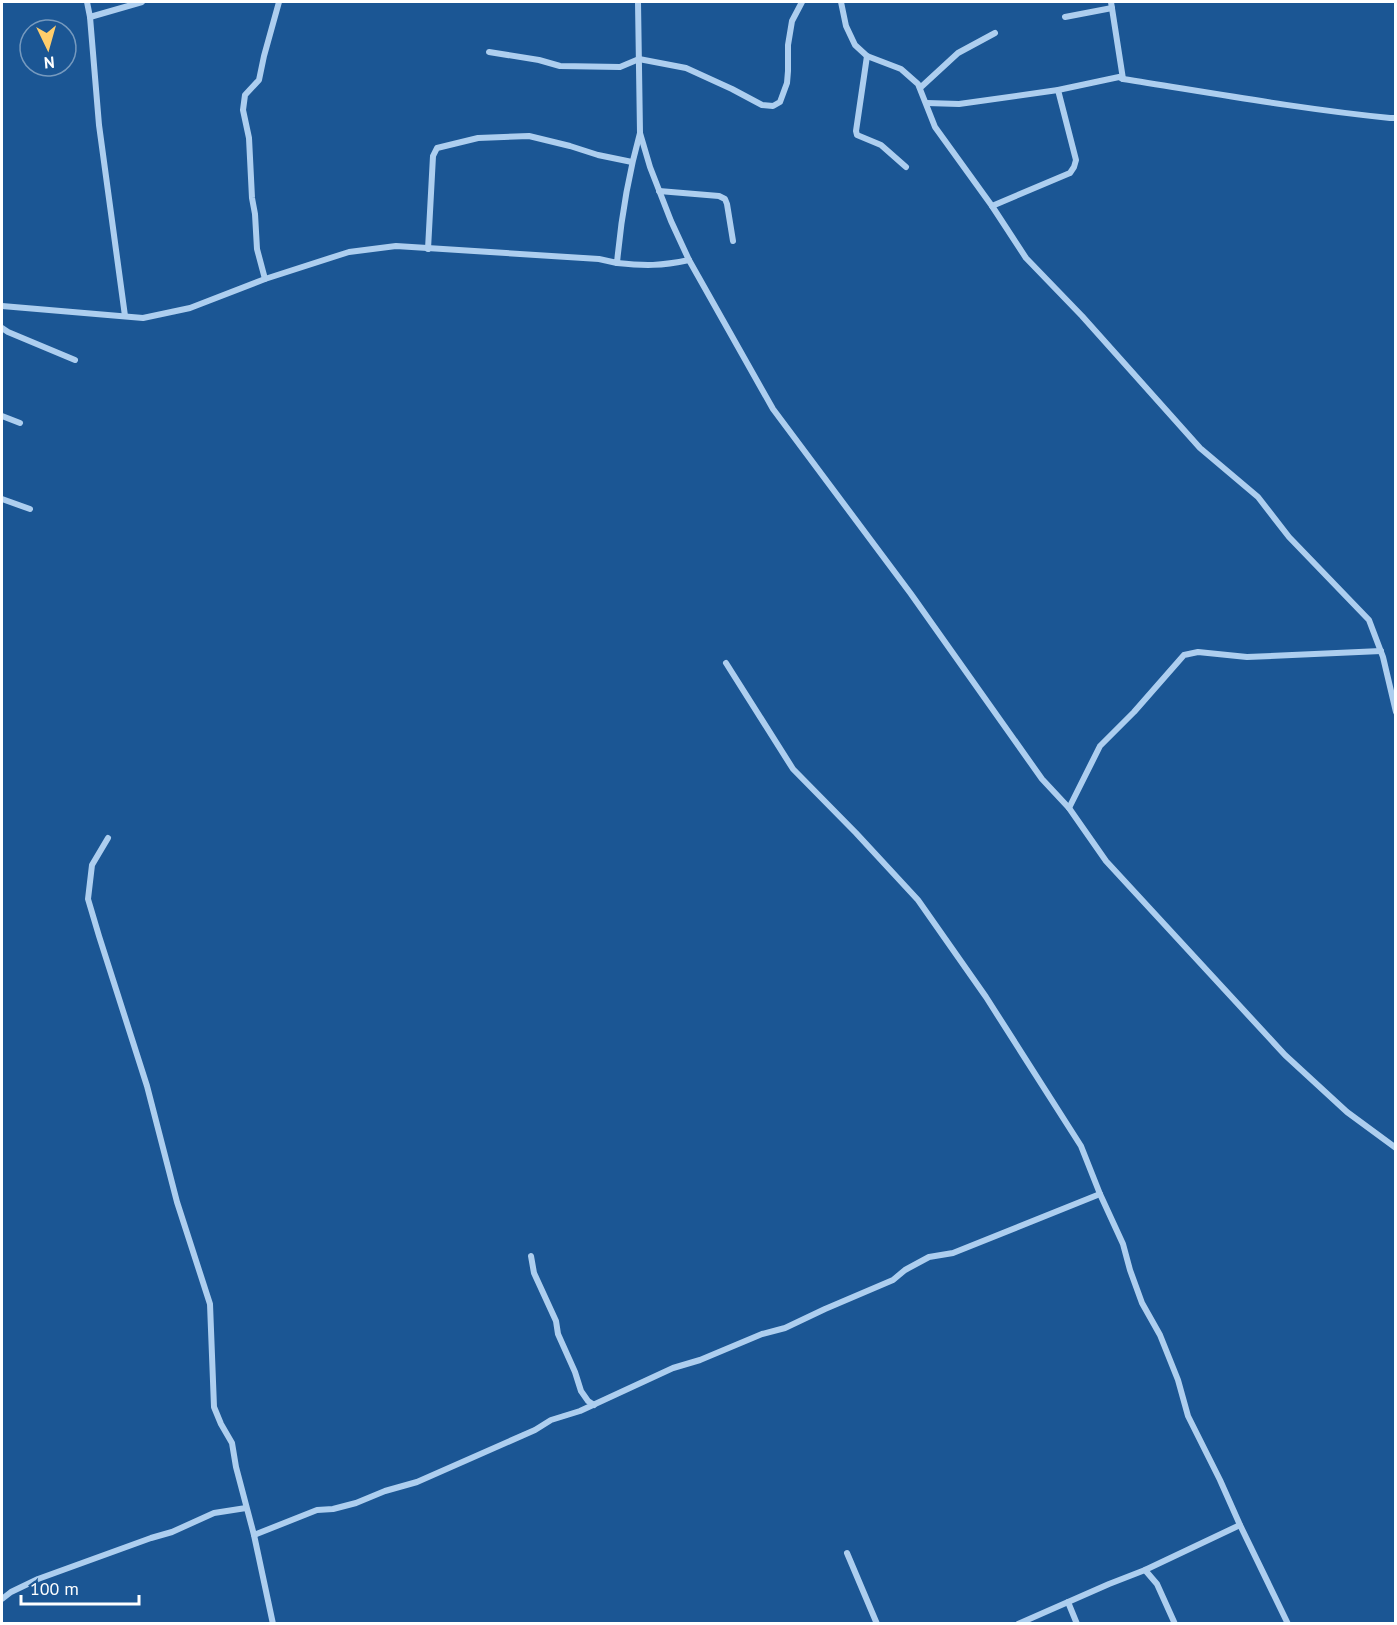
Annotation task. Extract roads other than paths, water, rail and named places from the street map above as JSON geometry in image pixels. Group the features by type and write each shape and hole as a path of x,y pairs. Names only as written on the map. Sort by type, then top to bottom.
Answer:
{"street":[{"path":"87,2 99,125 124,316"},
{"path":"90,17 142,2"},
{"path":"265,279 257,249 249,138 243,110 245,95 259,80 279,2"},
{"path":"617,263 620,228 640,132 638,2"},
{"path":"489,52 540,60 560,66 620,67 639,59 686,68 762,105 773,106 780,102 787,83 788,45 792,21 802,2"},
{"path":"841,2 846,26 855,45 867,56 900,69 918,84 935,127 1026,258 1082,316 1200,448 1258,497 1289,537 1369,620 1381,651 1395,712"},
{"path":"1065,17 1111,5 1123,80"},
{"path":"920,88 958,53 995,33"},
{"path":"867,56 857,135 881,145 906,167"},
{"path":"927,103 959,104 1058,90 1119,77 1123,80 1265,102 1395,118"},
{"path":"992,206 1070,172 1074,167 1076,160 1058,90"},
{"path":"640,132 659,191 689,260 773,409 911,594 1042,779 1069,808 1106,861 1285,1055 1347,1112 1395,1148"},
{"path":"428,249 433,156 437,148 478,138 530,136 632,162"},
{"path":"659,191 719,196 724,199 727,204 733,241"},
{"path":"2,306 142,318 190,308 265,279 349,252 396,246 599,259 645,266 689,260"},
{"path":"2,328 75,360"},
{"path":"2,416 20,423"},
{"path":"2,499 30,509"},
{"path":"1069,808 1100,746 1134,712 1184,655 1198,652 1247,657 1381,651"},
{"path":"726,663 793,769 918,900 932,919 986,997 1081,1146 1123,1244 1142,1303 1164,1344 1178,1380 1188,1416 1287,1623"},
{"path":"108,838 92,865 88,899 147,1086 177,1202 210,1304 214,1407 232,1443 273,1623"},
{"path":"254,1535 317,1510 333,1509 356,1503 417,1482 535,1430 550,1420 580,1411 673,1368 700,1360 762,1334 785,1328 893,1280 905,1270 929,1257 953,1253 1100,1194"},
{"path":"531,1256 534,1273 556,1321 558,1334 581,1391 594,1405"},
{"path":"2,1599 38,1579 172,1532 214,1513 246,1508"},
{"path":"1018,1623 1145,1570 1240,1525"},
{"path":"848,1553 877,1623"},
{"path":"1145,1570 1157,1584 1175,1623"},
{"path":"1068,1602 1077,1623"}]}
